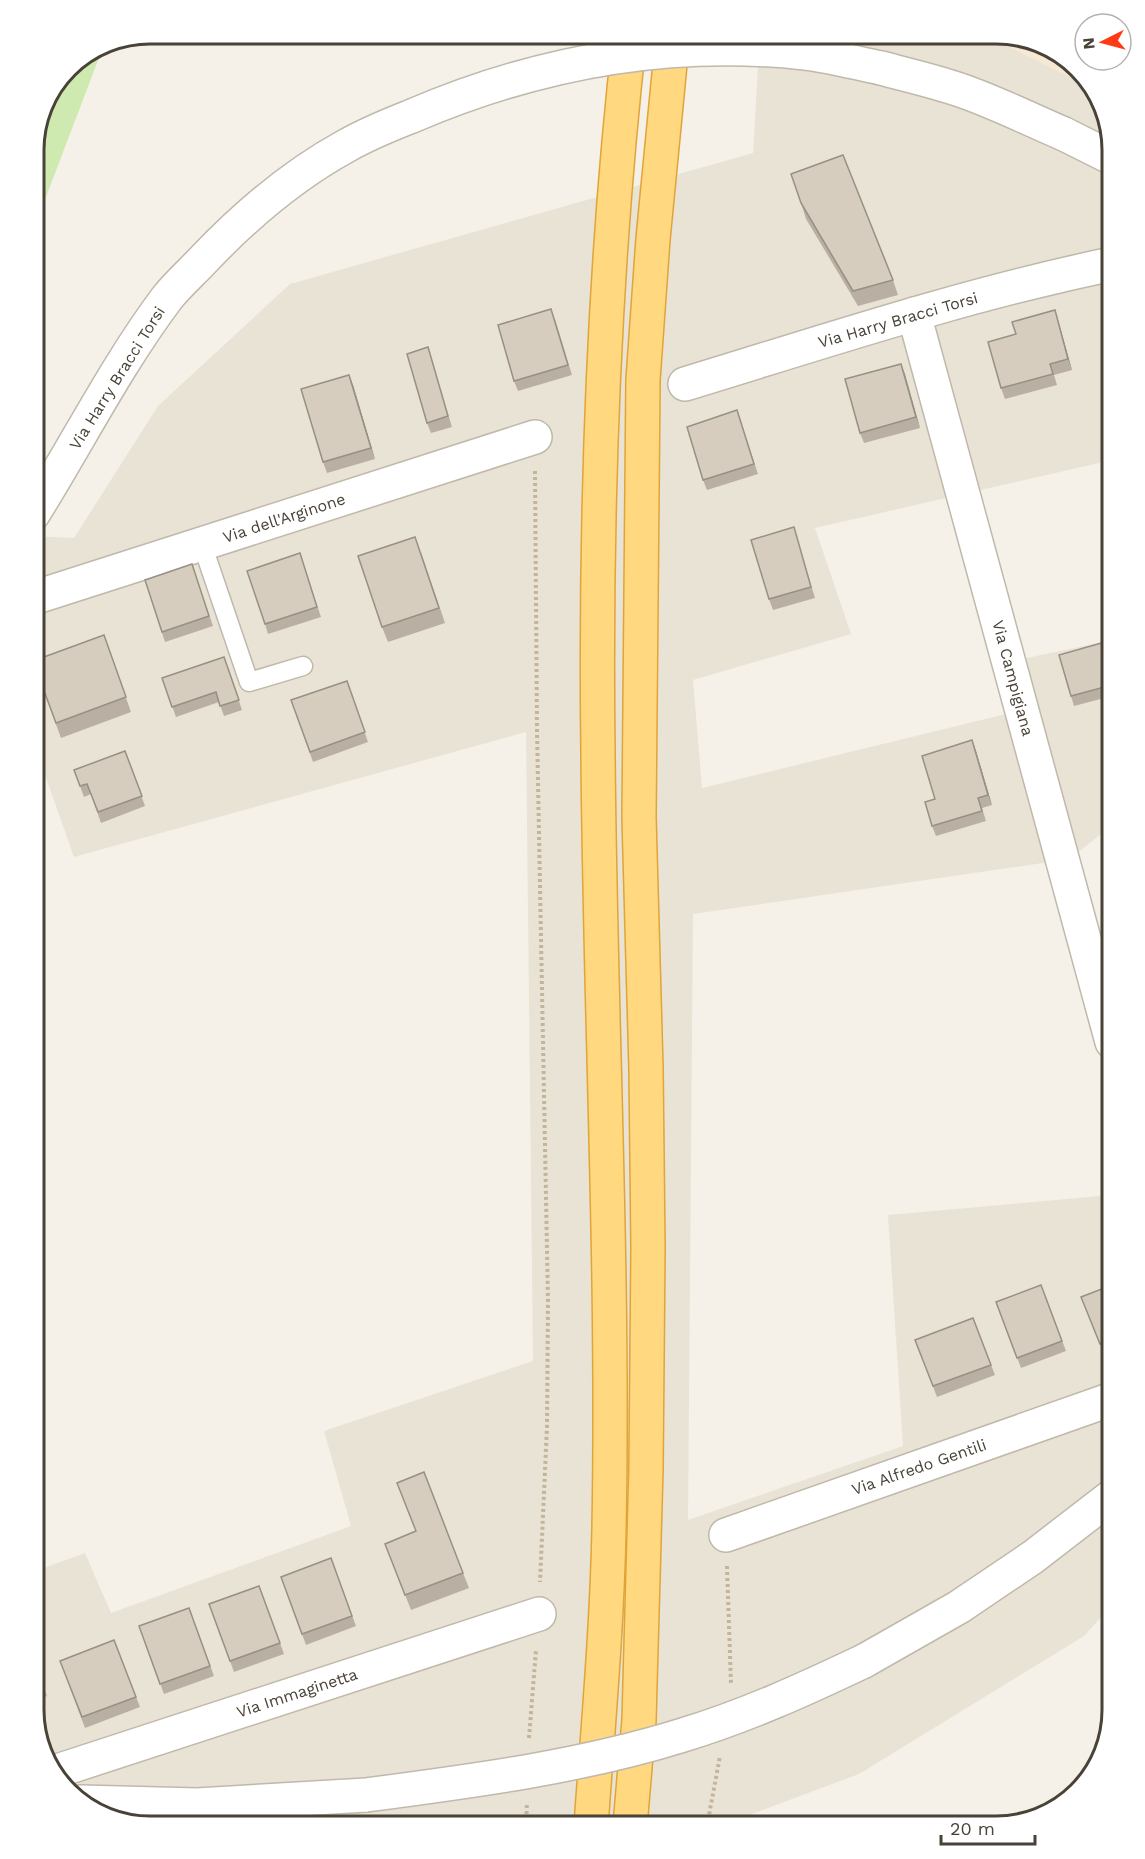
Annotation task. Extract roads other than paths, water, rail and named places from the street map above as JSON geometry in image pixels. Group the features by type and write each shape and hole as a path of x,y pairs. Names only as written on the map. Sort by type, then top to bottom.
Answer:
{"highway":[{"path":"592,1816 609,1531 609,1275 597,745 599,503 604,368 616,185 629,44"},
{"path":"631,1816 639,1720 647,1387 646,1070 639,817 643,380 653,239 672,44"}],"street":[{"name":"Via Harry Bracci Torsi","path":"44,495 115,375 168,297 242,220 294,179 369,133 444,102 503,82 579,62 650,52 732,48 807,53 908,75 960,90 1064,134 1102,153"},
{"name":"Via Harry Bracci Torsi","path":"685,384 914,314 1061,274 1102,266"},
{"name":"Via Campigiana","path":"914,314 1102,1005"},
{"name":"Via dell'Arginone","path":"44,594 535,437"},
{"name":"Via Alfredo Gentili","path":"726,1535 1102,1403"},
{"path":"99,1802 197,1805 366,1795 547,1767 618,1753 684,1735 786,1698 864,1661 959,1607 1033,1557 1102,1504"},
{"name":"Via Immaginetta","path":"62,1769 539,1614"}],"lane":[{"path":"202,544 249,682 303,666"}]}
